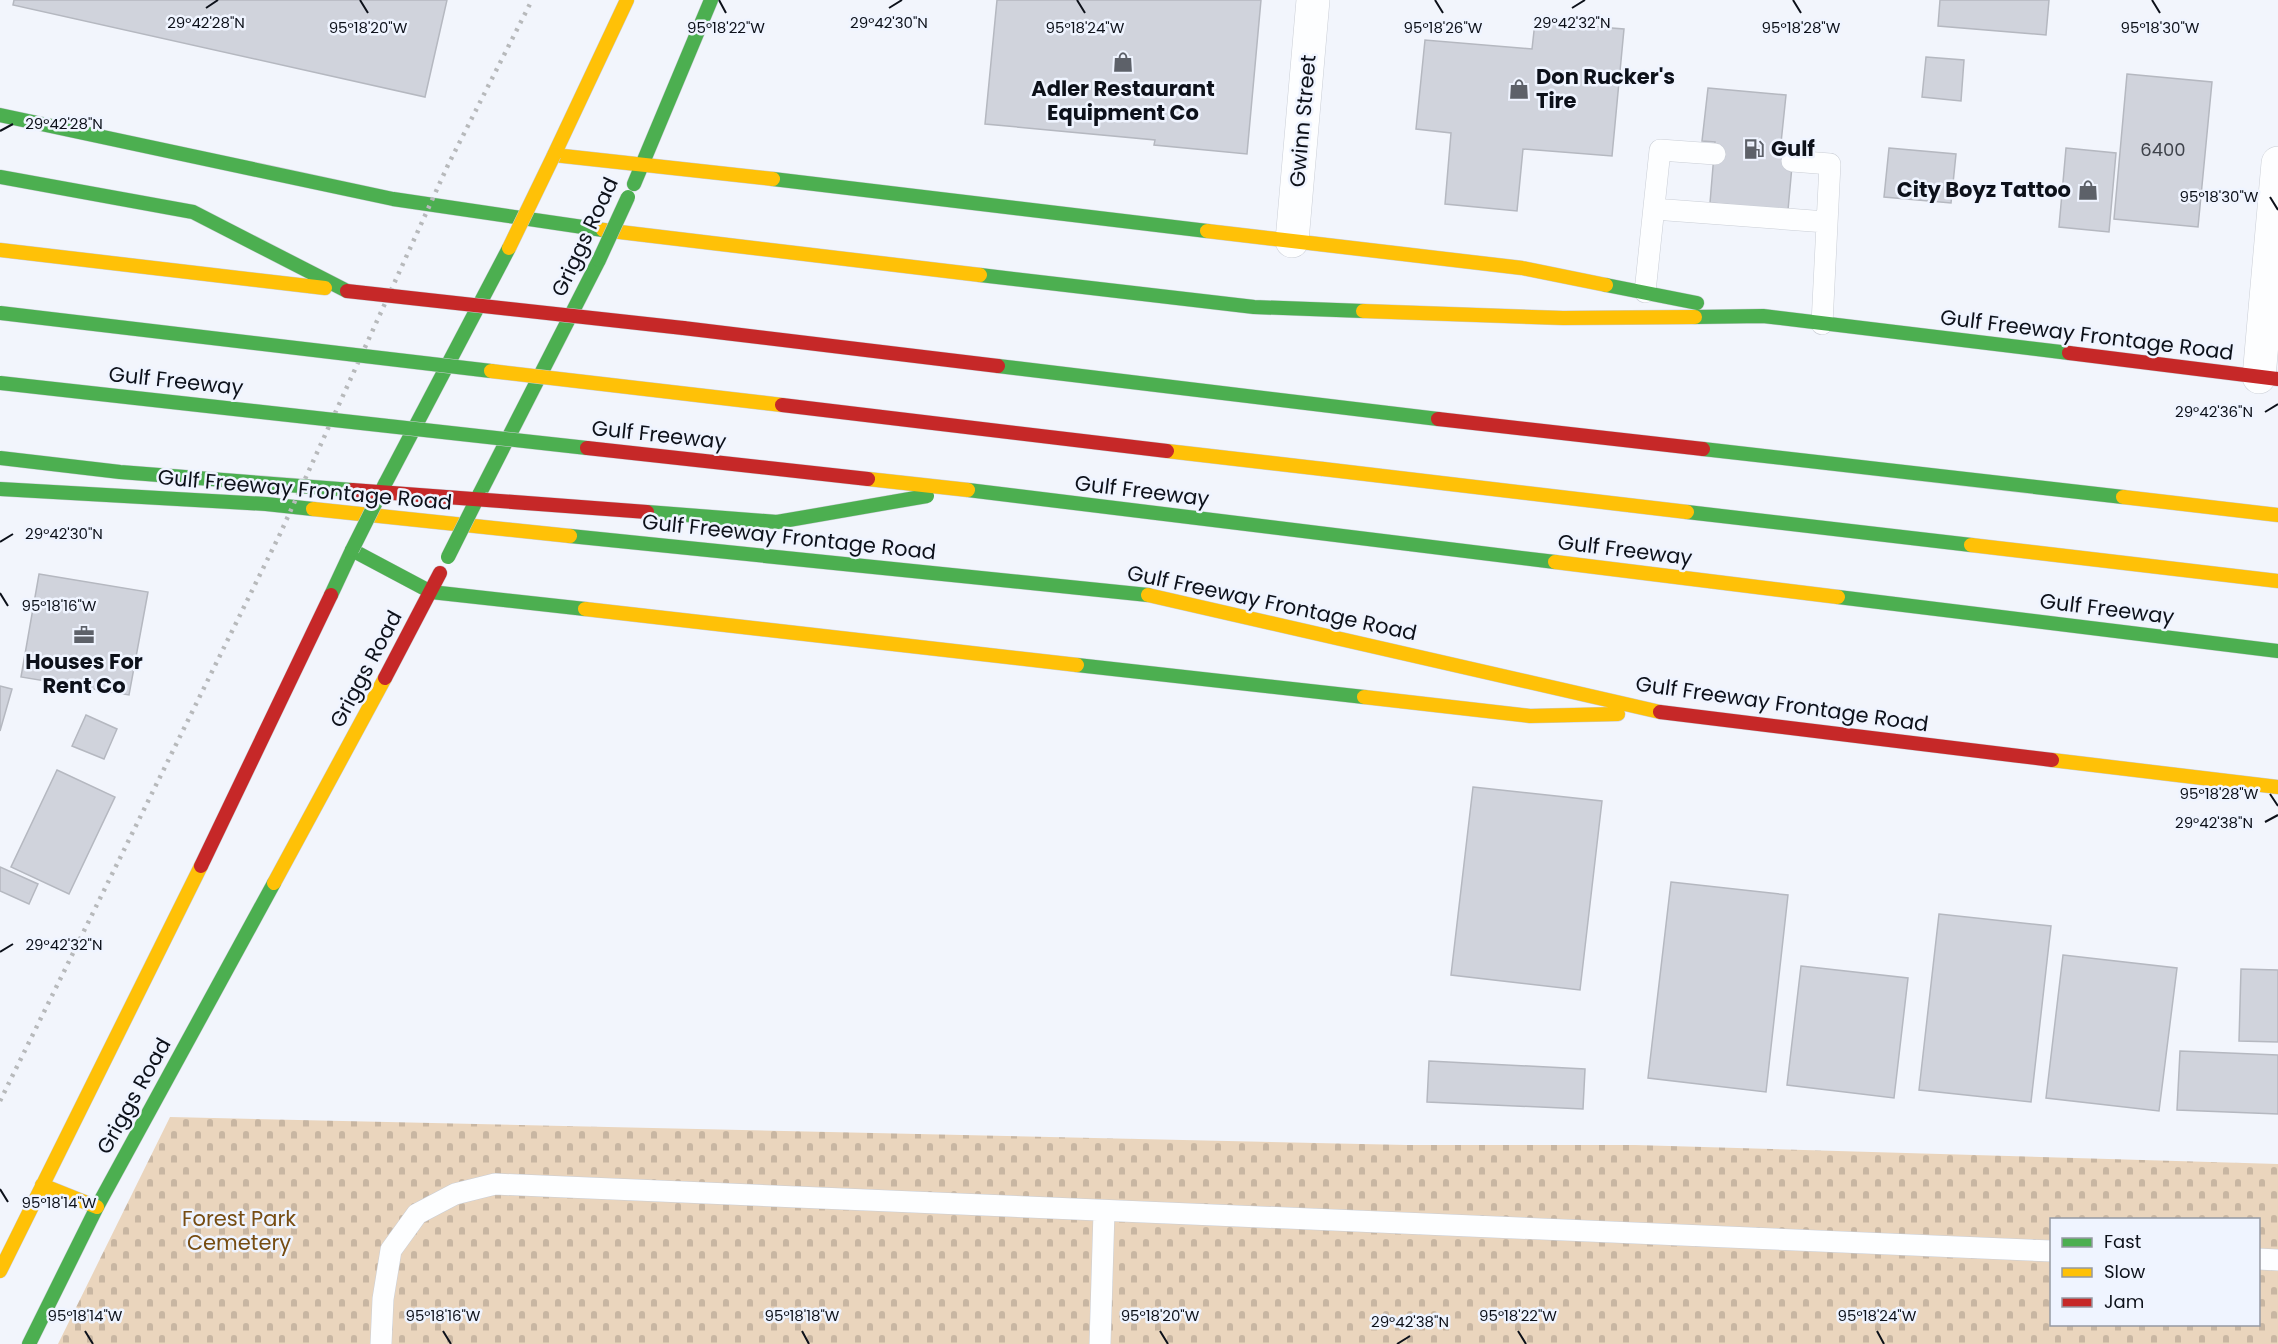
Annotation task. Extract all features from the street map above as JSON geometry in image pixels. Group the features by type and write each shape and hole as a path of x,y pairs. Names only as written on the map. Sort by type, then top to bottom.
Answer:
{"main road":[{"name":"Griggs Road","path":"0,1271 232,803 352,550 508,248 627,0"},
{"name":"Griggs Road","path":"29,1344 97,1207 312,815 431,592 478,495 599,260 711,0"},
{"name":"Gulf Freeway Frontage Road","path":"0,115 393,199 644,236 1254,307 1563,318 1763,316 2268,378"},
{"path":"554,155 1522,268 1763,316"},
{"path":"0,177 193,212 347,291"},
{"path":"0,250 694,329 1333,407 2278,515"},
{"name":"Gulf Freeway","path":"0,313 2278,581"},
{"name":"Gulf Freeway","path":"0,383 968,490 2278,651"},
{"path":"0,458 120,471 777,522 968,490"},
{"name":"Gulf Freeway Frontage Road","path":"0,489 266,504 1145,594 1666,713 2278,787"},
{"path":"352,550 431,592 1530,716 1666,713"},
{"path":"42,1185 97,1207"}],"street":[{"name":"Gwinn Street","path":"1292,241 1313,0"},
{"path":"2268,378 2278,163"}],"lane":[{"path":"1646,292 1660,150 1715,154"},
{"path":"1792,161 1830,164 1822,324"},
{"path":"1654,209 1826,222"},
{"path":"381,1344 383,1299 392,1250 417,1214 455,1194 495,1184 2050,1251"},
{"path":"1100,1344 1104,1212"},
{"path":"2260,1259 2278,1260"}],"green space":[{"name":"Forest Park Cemetery","path":"170,1117 1407,1145 1635,1145 2278,1164 2278,1344 58,1344"}],"building":[{"path":"14,0 447,0 425,97 13,5"},
{"name":"Adler Restaurant Equipment Co","path":"997,0 1261,0 1247,154 1154,145 1155,140 985,124"},
{"path":"1940,0 2049,0 2046,35 1938,26"},
{"name":"Don Rucker's Tire","path":"1535,22 1624,29 1612,156 1523,149 1517,211 1445,204 1451,133 1416,129 1425,40 1532,49"},
{"path":"1926,57 1964,60 1961,101 1922,97"},
{"path":"2127,74 2212,82 2198,227 2114,219"},
{"name":"Gulf","path":"1708,88 1786,95 1781,143 1794,144 1788,210 1710,203 1715,142 1702,141"},
{"path":"1889,148 1956,154 1951,203 1884,197"},
{"name":"City Boyz Tattoo","path":"2066,148 2116,153 2109,232 2059,227"},
{"name":"Houses For Rent Co","path":"39,574 148,592 129,695 21,677"},
{"path":"0,686 12,689 0,731"},
{"path":"86,715 117,729 104,759 72,746"},
{"path":"57,770 115,797 69,894 11,867"},
{"path":"1473,787 1602,801 1580,990 1451,975"},
{"path":"0,867 38,884 29,904 0,891"},
{"path":"1671,882 1788,895 1766,1092 1648,1078"},
{"path":"1939,914 2051,926 2031,1102 1919,1090"},
{"path":"2063,955 2177,968 2159,1111 2046,1098"},
{"path":"1801,966 1908,978 1894,1098 1787,1085"},
{"path":"2241,969 2278,970 2278,1042 2239,1041"},
{"path":"2180,1051 2278,1055 2278,1114 2177,1110"},
{"path":"1429,1061 1585,1069 1583,1109 1427,1102"}],"railway":[{"path":"0,1101 280,534 448,165 532,0"}],"traffic: fast":[{"path":"634,184 711,0"},
{"path":"0,115 393,199 603,230"},
{"path":"0,177 193,212 347,291"},
{"path":"773,179 1207,231"},
{"path":"599,260 628,197"},
{"path":"385,484 509,248"},
{"path":"479,495 599,260"},
{"path":"980,275 1254,307 1363,311"},
{"path":"1606,285 1697,303"},
{"path":"0,313 491,371"},
{"path":"1695,317 1763,316 2069,353"},
{"path":"998,366 1438,419"},
{"path":"0,383 587,448"},
{"path":"1703,449 2123,497"},
{"path":"0,458 120,472 352,490"},
{"path":"352,550 385,484"},
{"path":"0,489 266,504 313,509"},
{"path":"968,490 1555,562"},
{"path":"448,557 479,495"},
{"path":"647,512 777,522 927,496"},
{"path":"1687,512 1971,545"},
{"path":"570,536 1148,595"},
{"path":"331,595 352,550 431,592 585,609"},
{"path":"1838,597 2278,651"},
{"path":"1077,665 1364,697"},
{"path":"29,1344 97,1207 274,883"}],"traffic: slow":[{"path":"627,0 554,155 773,179"},
{"path":"509,248 554,155"},
{"path":"603,230 980,275"},
{"path":"1207,231 1522,268 1606,285"},
{"path":"0,250 325,288"},
{"path":"1363,311 1563,318 1695,317"},
{"path":"491,371 782,405"},
{"path":"1167,451 1323,469"},
{"path":"1323,469 1687,512"},
{"path":"868,479 968,490"},
{"path":"2123,497 2278,515"},
{"path":"313,509 570,536"},
{"path":"1971,545 2278,581"},
{"path":"1555,562 1838,597"},
{"path":"1148,595 1660,712"},
{"path":"585,609 1077,665"},
{"path":"274,883 385,678"},
{"path":"1364,697 1530,716 1618,714"},
{"path":"2052,760 2278,787"},
{"path":"0,1271 201,866"},
{"path":"42,1185 97,1207"}],"traffic: jam":[{"path":"347,291 683,328"},
{"path":"683,328 998,366"},
{"path":"2069,353 2278,379"},
{"path":"782,405 1167,451"},
{"path":"1438,419 1703,449"},
{"path":"587,448 868,479"},
{"path":"352,490 647,512"},
{"path":"385,678 440,573"},
{"path":"201,866 331,595"},
{"path":"1660,712 2052,760"}],"place":[{"name":"Adler Restaurant Equipment Co","path":"1123,62"},
{"name":"Don Rucker's Tire","path":"1519,89"},
{"name":"Gulf","path":"1754,149"},
{"name":"City Boyz Tattoo","path":"2088,190"},
{"name":"Houses For Rent Co","path":"84,635"}]}
